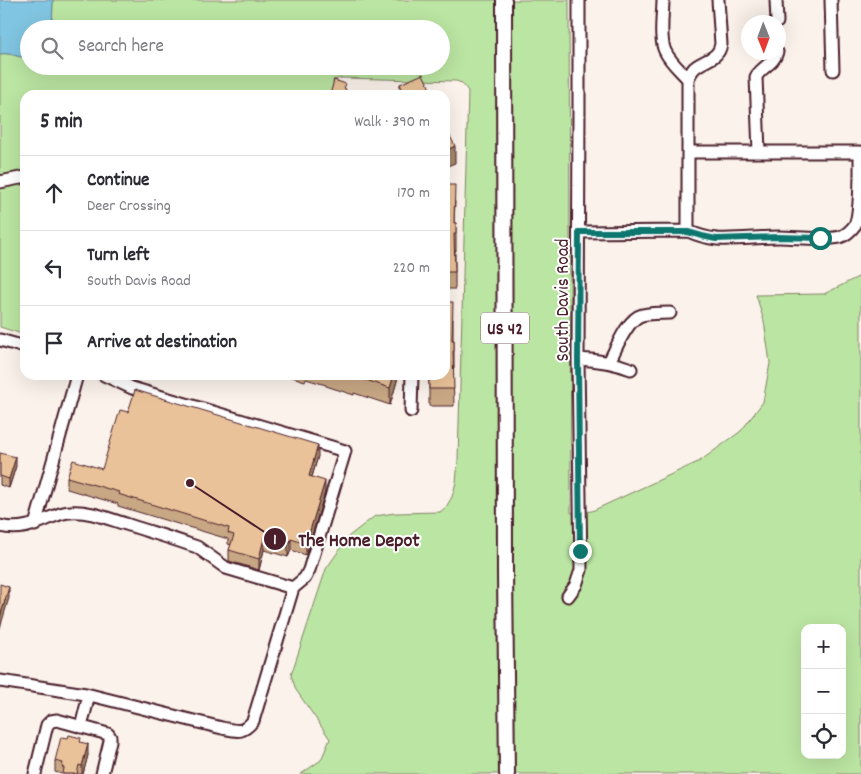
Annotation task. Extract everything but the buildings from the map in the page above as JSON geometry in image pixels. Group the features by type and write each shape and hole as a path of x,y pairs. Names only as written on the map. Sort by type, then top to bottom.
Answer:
{"main road":[{"name":"US 42","path":"504,0 507,774"}],"street":[{"name":"South Davis Road","path":"568,596 576,585 580,570 578,359 579,0"},
{"path":"663,0 662,41 664,50 688,79"},
{"path":"688,232 688,79 691,71 720,50 718,0"},
{"path":"776,0 777,15"},
{"path":"832,0 833,70"},
{"path":"759,152 756,77 759,72 774,60"},
{"path":"579,232 688,232 716,239 820,238 844,235 855,226 858,219 861,183 860,152 688,152"},
{"path":"0,182 20,178"},
{"path":"609,362 632,321 642,315 670,313"},
{"path":"0,340 20,346"},
{"path":"578,359 609,362 631,369"},
{"path":"35,525 76,380"},
{"path":"0,681 89,695 235,731 247,728 253,720 293,588 305,578 309,570 345,451 132,388 115,380"},
{"path":"411,411 412,380"},
{"path":"0,526 24,528 62,513 82,512 188,544 196,547 226,568 293,588"},
{"path":"81,727 89,695"},
{"path":"35,774 48,725 57,720 108,734 110,741 102,774"}],"green space":[{"path":"53,0 502,0 504,774 301,774 321,760 330,739 296,690 291,675 326,569 349,536 375,516 395,513 440,512 446,507 452,497 456,482 458,460 468,91 462,83 456,81 342,78 333,80 333,90 20,90 20,171 0,175 0,54 20,57 20,75 450,75 450,20 52,20"},
{"path":"506,0 569,0 571,513 592,511 700,461 741,431 763,402 770,363 764,321 756,295 824,294 861,277 861,774 510,774"},
{"path":"20,183 20,333 0,327 0,187"}],"water":[{"path":"0,0 53,0 52,20 20,20 20,57 0,54"}],"place":[{"name":"The Home Depot","path":"190,483"}],"route":[{"path":"580,551 579,232 688,232 716,239 820,238"}]}
